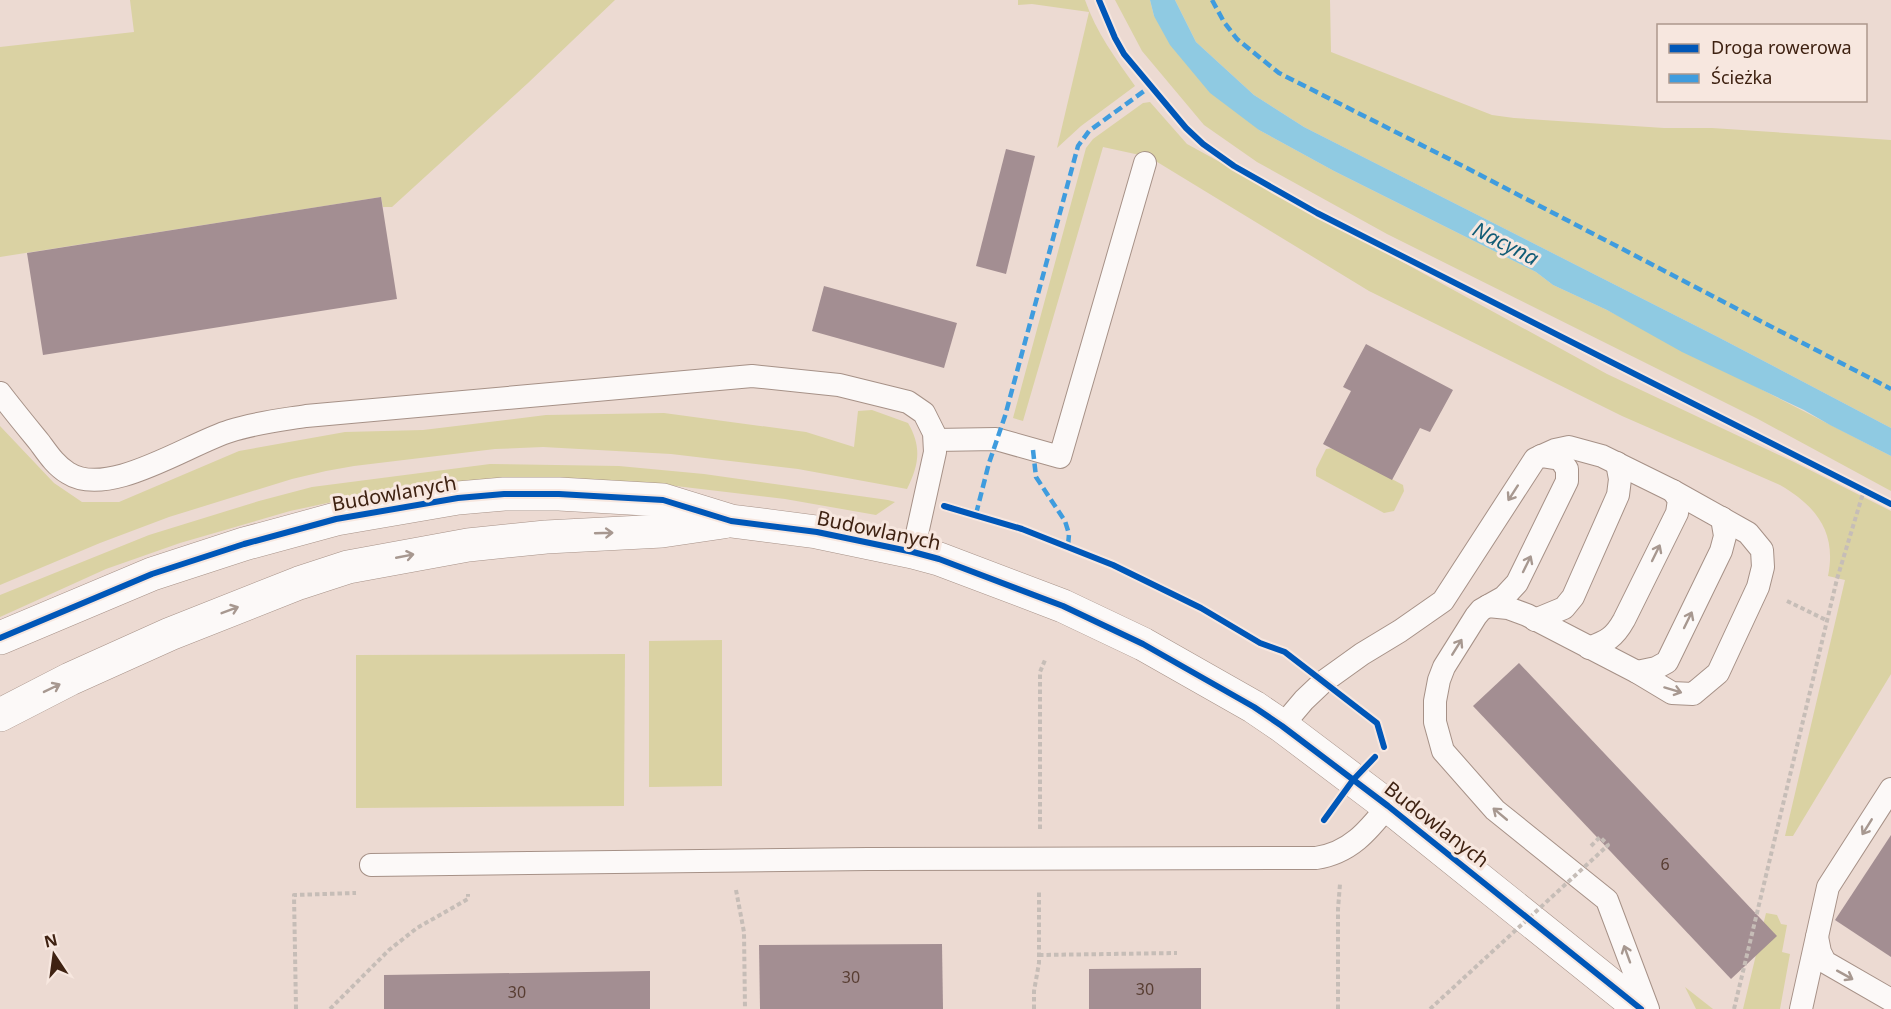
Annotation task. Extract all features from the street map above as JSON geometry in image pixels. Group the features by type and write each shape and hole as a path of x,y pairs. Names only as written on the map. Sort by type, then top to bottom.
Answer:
{"street":[{"name":"Budowlanych","path":"0,638 170,567 336,519 419,503 481,496 571,494 663,500 731,521 817,532 913,552 1025,590 1101,624 1190,669 1254,707 1388,806 1641,1009"},
{"name":"Budowlanych","path":"0,716 59,684 170,634 299,583 348,567 468,545 546,537 662,531 731,521"}],"lane":[{"path":"935,440 996,440 1060,457 1145,164"},
{"path":"0,393 59,466 79,478 92,481 130,473 233,429 306,416 752,376 839,385 908,402 924,413 934,433 935,452 913,552"},
{"path":"1282,726 1323,682 1443,601 1535,459 1555,450 1569,447 1602,456 1617,463 1748,533 1762,550 1763,567 1758,587 1718,673 1693,694 1672,693 1637,672 1535,620 1508,608 1488,606"},
{"path":"1541,456 1560,459 1568,469 1567,481 1517,584 1504,597 1481,610 1444,667 1435,700 1435,722 1443,751 1495,810 1607,900 1648,1009"},
{"path":"1535,620 1564,608 1573,597 1618,495 1620,479 1617,463"},
{"path":"1588,648 1605,641 1616,633 1624,620 1677,513 1679,500 1673,491"},
{"path":"1637,672 1656,668 1667,662 1671,656 1721,550 1725,536 1722,518"},
{"path":"1801,1009 1828,887 1891,789"},
{"path":"371,866 1323,857 1355,843 1371,828 1388,806"},
{"path":"1817,937 1825,962 1891,1000"},
{"path":"1868,1009 1891,1000"}],"path":[{"path":"1734,1009 1834,590 1864,490"},
{"path":"1034,1009 1034,991 1040,955 1040,672 1045,660"},
{"path":"1430,1009 1608,845 1600,837 1588,849"},
{"path":"732,861 744,932 745,1009"},
{"path":"330,1009 389,950 426,922 468,899 469,864"},
{"path":"296,1009 294,895 364,893"},
{"path":"1338,909 1338,1009"},
{"path":"1040,955 1177,953"}],"shaded area":[{"path":"130,0 615,0 392,207 383,207 381,197 0,257 0,47 134,32"},
{"path":"1018,0 1085,0 1101,34 1135,86 1081,126 1057,148 1089,12 1032,4 1018,5"},
{"path":"1115,0 1150,0 1154,16 1259,130 1334,171 1536,272 1553,285 1607,310 1891,456 1891,491 1758,419 1387,234 1257,162 1204,125 1142,51"},
{"path":"1175,0 1330,0 1331,52 1492,115 1664,128 1712,128 1891,140 1891,428 1718,337 1304,127 1254,95 1196,42"},
{"path":"1150,102 1187,144 1607,374 1794,462 1891,511 1891,674 1793,836 1785,836 1845,580 1828,576 1829,546 1821,522 1804,502 1780,485 1622,416 1369,291 1149,157 1103,147 1023,421 1013,418 1086,148 1093,139 1143,103"},
{"path":"872,410 908,423 912,432 917,456 907,489 798,469 671,454 543,447 495,449 354,466 292,479 169,517 0,585 0,426 54,483 82,502 119,502 239,451 345,432 423,430 546,415 664,413 806,432 854,447 858,411"},
{"path":"1334,448 1403,485 1404,491 1394,511 1384,513 1316,476 1316,469 1326,449"},
{"path":"490,464 619,466 704,474 895,502 876,515 785,499 642,482 396,492 290,511 180,543 106,569 0,617 0,595 149,535 312,487"},
{"path":"722,640 722,786 649,787 649,641"},
{"path":"625,654 624,806 356,808 356,655"},
{"path":"1766,913 1777,915 1781,924 1787,925 1782,952 1790,954 1780,1009 1743,1009"},
{"path":"1685,987 1713,1009 1696,1009"}],"water":[{"name":"Nacyna","path":"1150,0 1175,0 1196,42 1254,95 1304,127 1718,337 1891,428 1891,456 1804,410 1682,352 1607,310 1553,285 1536,272 1334,171 1259,130 1210,93 1170,45 1154,16"}],"building":[{"path":"1006,149 1035,156 1006,274 976,266"},
{"path":"381,197 397,299 43,355 27,253"},
{"path":"824,286 957,323 944,368 812,331"},
{"path":"1366,344 1453,390 1430,432 1420,428 1392,480 1323,444 1351,391 1343,387"},
{"path":"1519,663 1777,936 1731,979 1473,706"},
{"path":"1891,835 1891,957 1835,920"},
{"path":"942,944 943,1009 760,1009 759,945"},
{"path":"1201,968 1201,1009 1089,1009 1089,969"},
{"path":"650,971 650,1009 384,1009 384,975"}],"marked path":[{"path":"1212,0 1237,39 1279,73 1891,389"},
{"path":"976,514 1078,146 1089,131 1151,86"},
{"path":"1033,450 1036,477 1065,521 1069,534 1068,546"}],"cycle path":[{"path":"1099,0 1124,54 1186,128 1203,144 1234,166 1317,213 1891,504"},
{"path":"0,638 152,574 244,544 336,519 458,498 504,494 559,494 663,500 731,521 817,532 913,552 939,559 1063,606 1143,644 1254,707 1388,806 1641,1009"},
{"path":"944,506 1022,529 1113,565 1201,608 1260,643 1285,652 1377,723 1384,747"},
{"path":"1324,820 1353,780 1375,757"}]}
